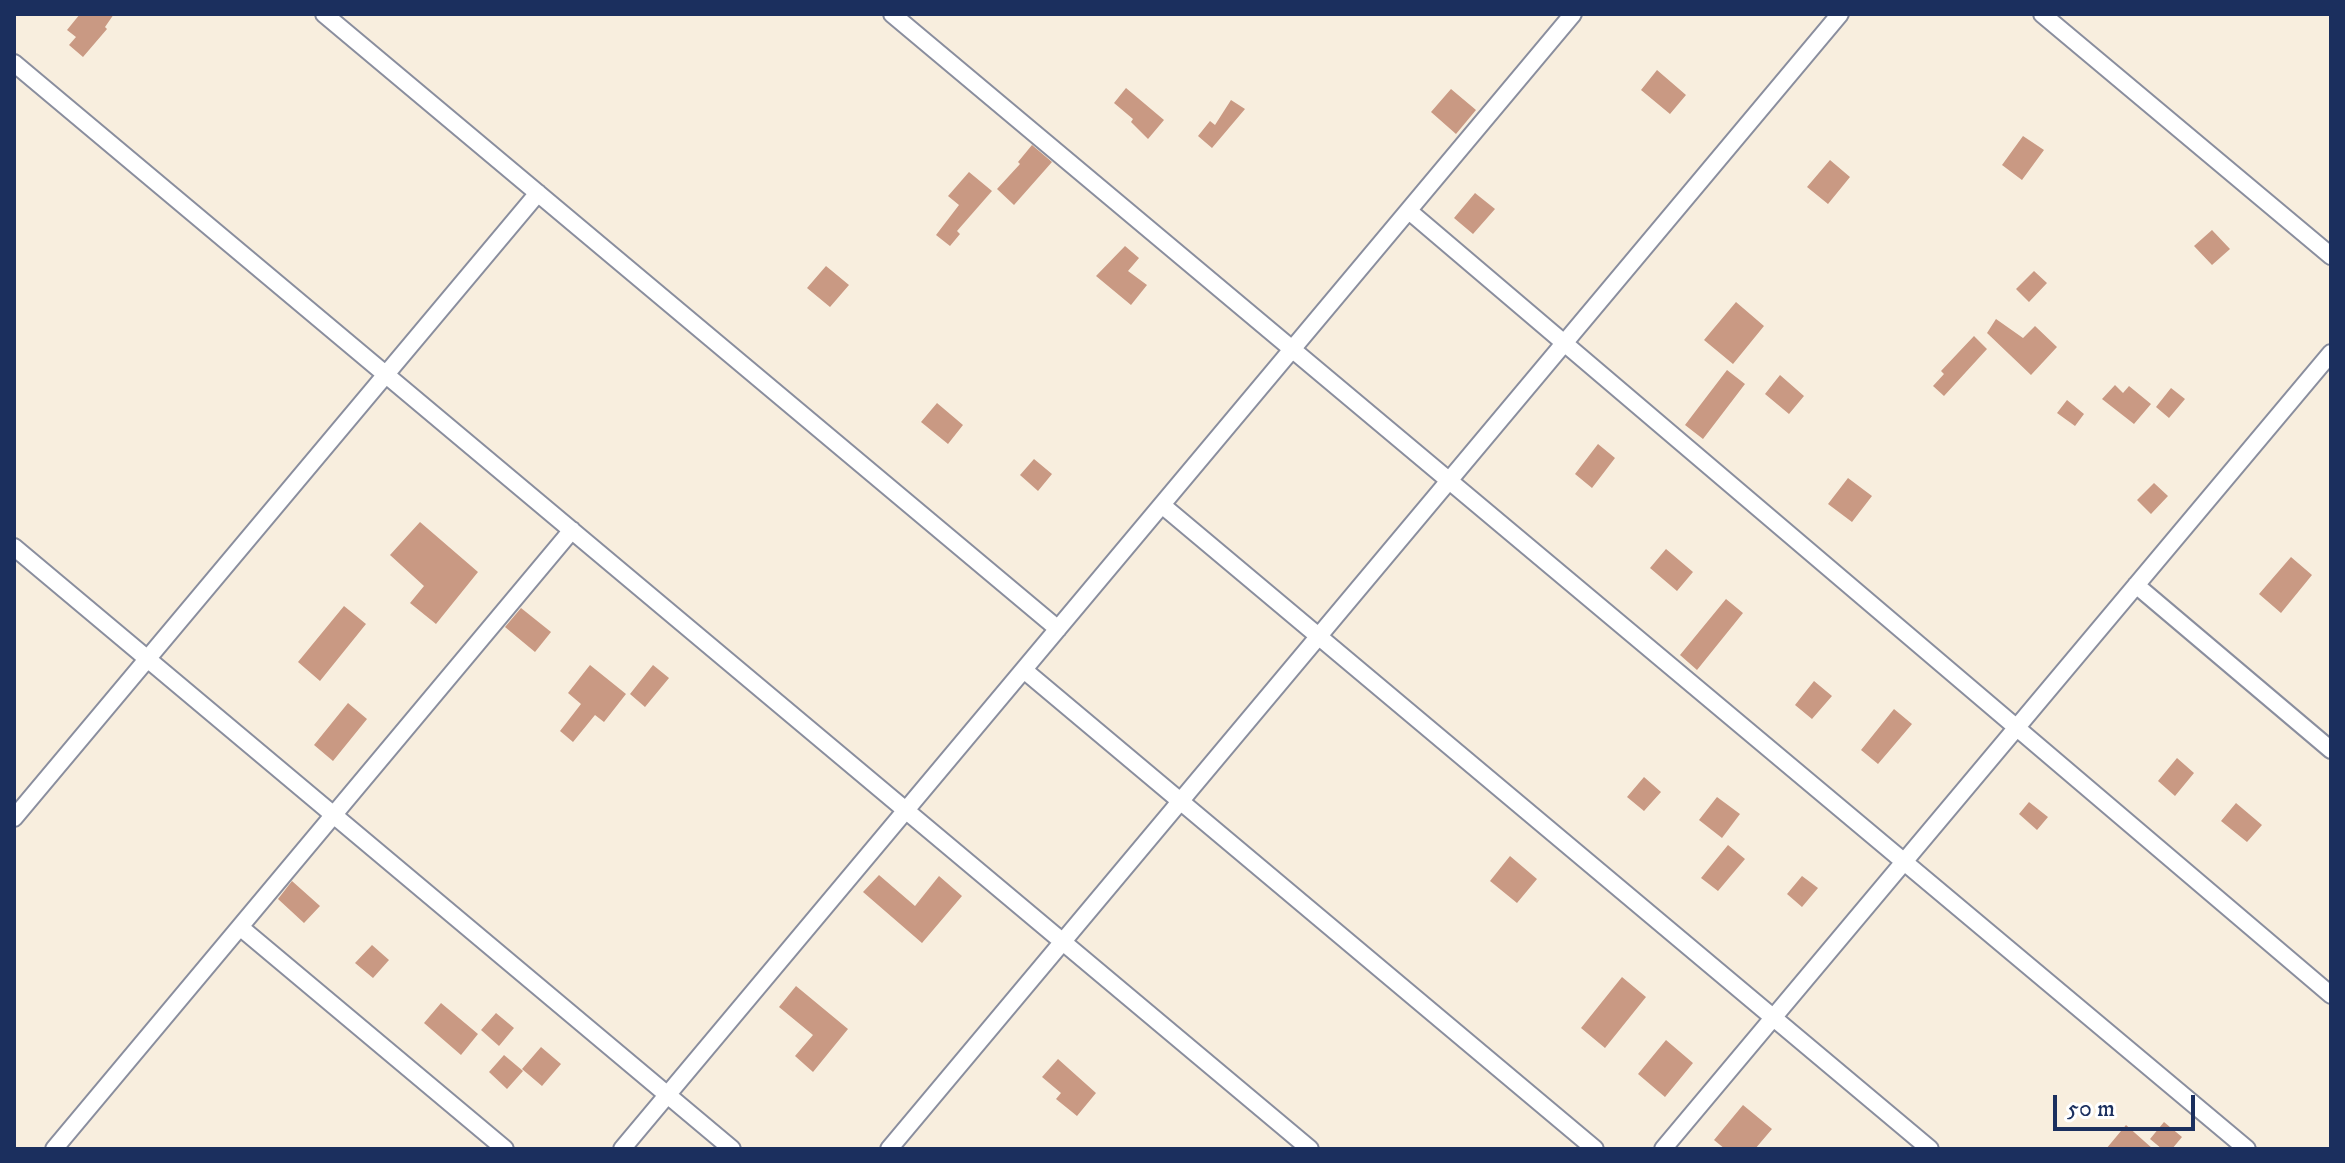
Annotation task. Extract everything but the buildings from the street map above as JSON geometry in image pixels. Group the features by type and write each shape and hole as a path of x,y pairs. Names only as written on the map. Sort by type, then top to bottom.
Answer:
{"street":[{"path":"324,14 1058,629"},
{"path":"892,14 2247,1149"},
{"path":"622,1149 1573,14"},
{"path":"889,1149 1840,14"},
{"path":"2042,14 2331,256"},
{"path":"14,63 1310,1149"},
{"path":"14,818 538,193"},
{"path":"1409,211 2331,995"},
{"path":"1663,1149 2331,353"},
{"path":"1162,505 1930,1149"},
{"path":"54,1149 572,530"},
{"path":"14,547 732,1149"},
{"path":"2136,585 2331,750"},
{"path":"1024,670 1595,1149"},
{"path":"240,927 505,1149"}]}
